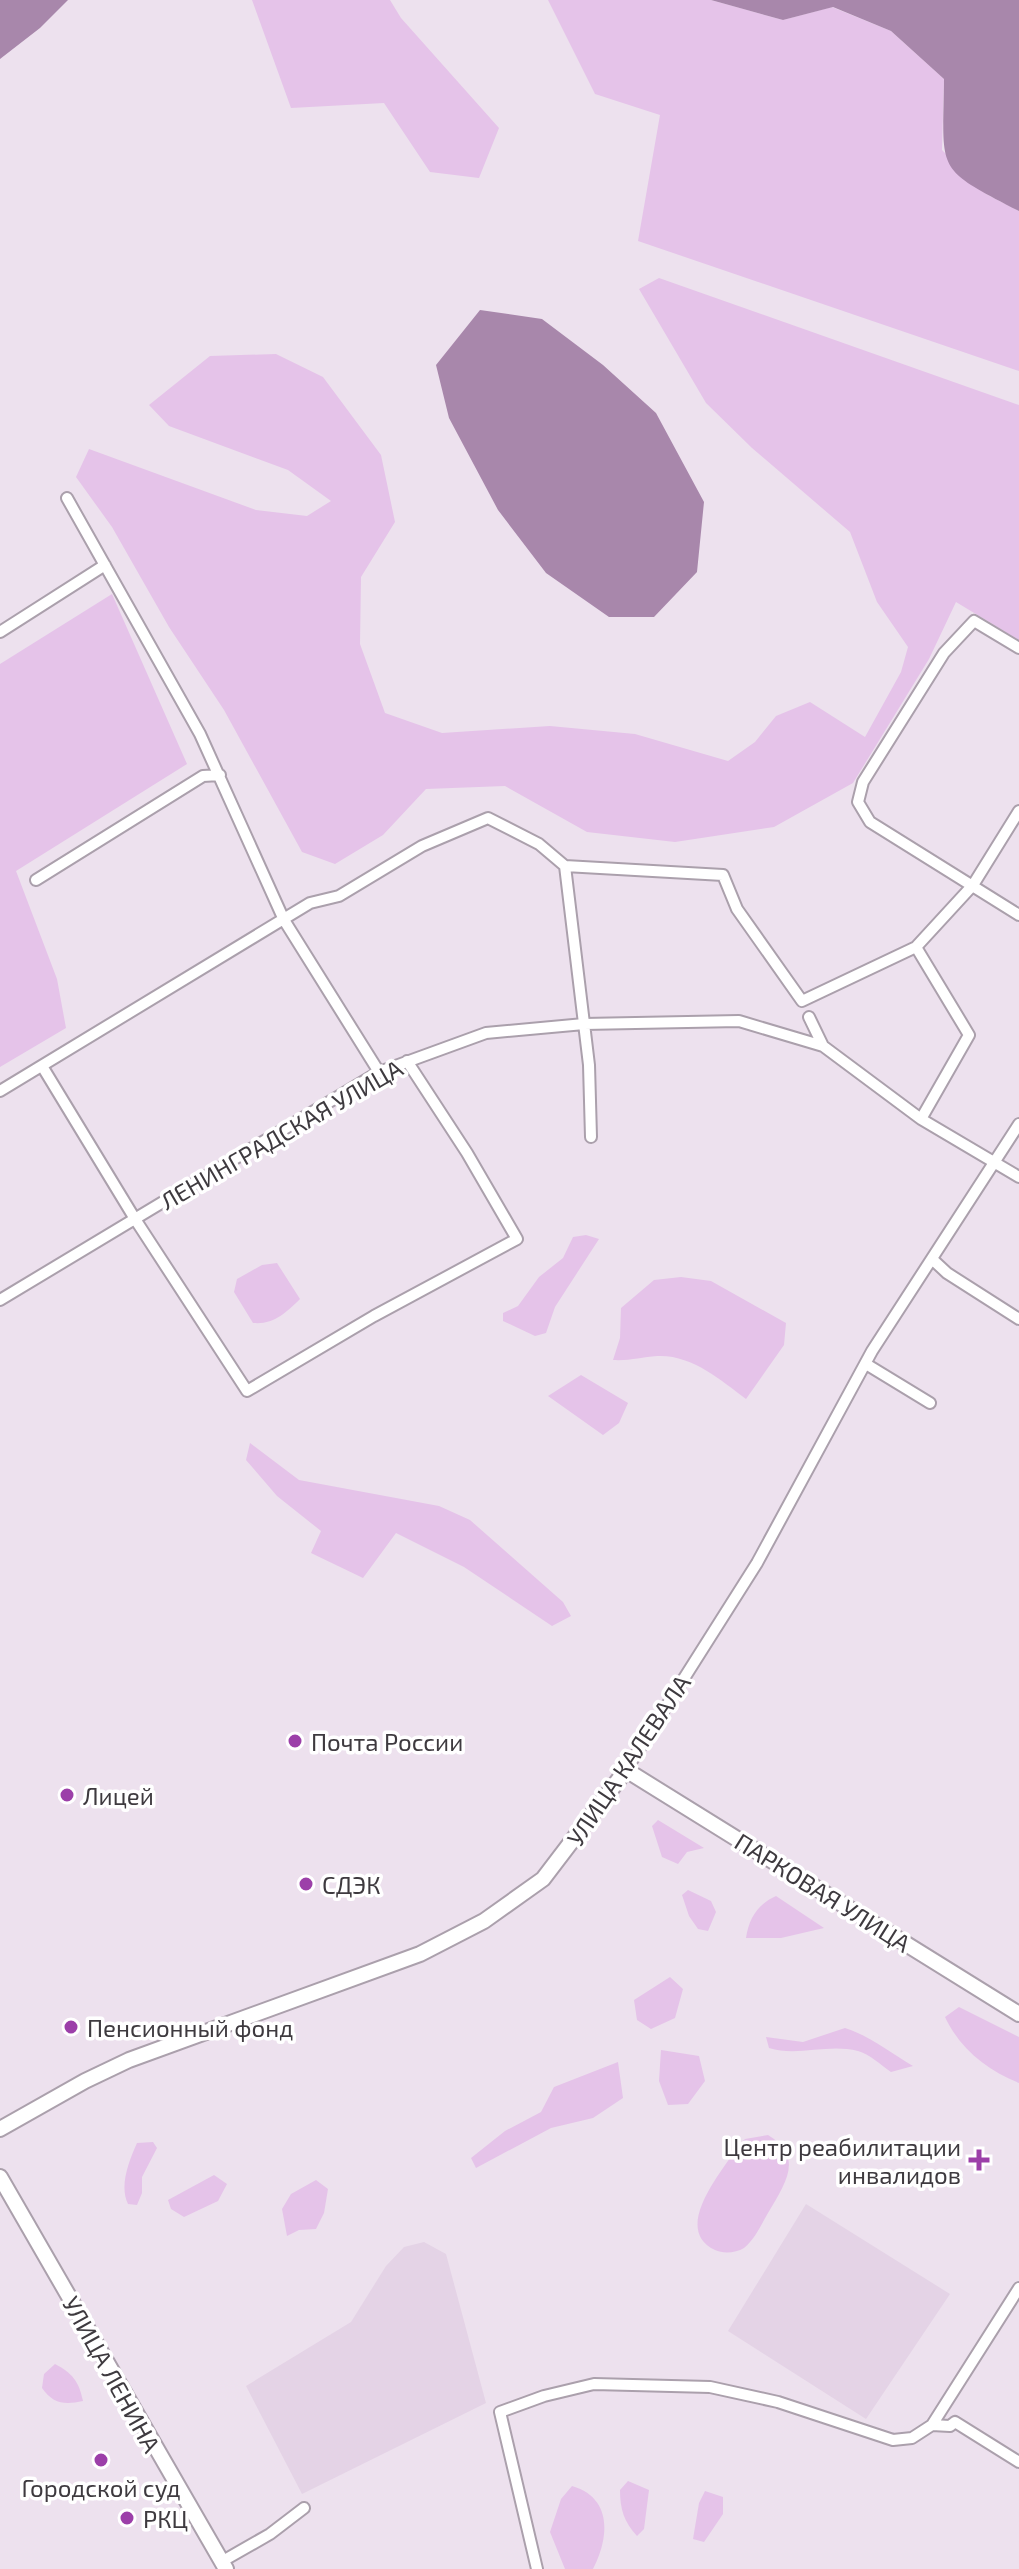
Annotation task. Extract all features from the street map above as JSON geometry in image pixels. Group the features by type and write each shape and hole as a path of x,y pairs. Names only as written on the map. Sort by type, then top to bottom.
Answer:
{"main road":[{"name":"ПАРКОВАЯ УЛИЦА","path":"626,1770 1019,2014"},
{"name":"УЛИЦА КАЛЕВАЛА","path":"0,2129 129,2060 420,1954 484,1921 543,1879 626,1770"},
{"name":"УЛИЦА ЛЕНИНА","path":"0,2177 223,2566"}],"street":[{"path":"67,498 220,775 284,920 379,1072"},
{"path":"0,632 105,565"},
{"path":"1019,648 974,621 936,666 863,782 858,802 870,822 1019,915"},
{"path":"36,880 203,776 220,775"},
{"path":"0,1091 310,903 339,896 422,846 488,818 539,844 565,866 723,875 737,909 802,1001 916,947 973,885 1019,811"},
{"path":"565,866 584,1024 591,1137"},
{"path":"916,947 969,1035 921,1119"},
{"path":"809,1017 823,1046"},
{"name":"ЛЕНИНГРАДСКАЯ УЛИЦА","path":"0,1300 379,1072 486,1033 584,1024 739,1021 823,1046 921,1119 1019,1177"},
{"path":"42,1066 135,1219 247,1391 374,1316 517,1239 467,1153 407,1061"},
{"name":"УЛИЦА КАЛЕВАЛА","path":"626,1770 757,1563 866,1364 1019,1124"},
{"path":"933,1260 947,1273 1019,1319"},
{"path":"866,1364 930,1403"},
{"path":"537,2569 500,2412 544,2396 594,2384 661,2384 744,2393 893,2440 912,2438 932,2425 1019,2288"},
{"path":"932,2425 942,2427 955,2422 1019,2462"},
{"path":"223,2566 304,2508"}],"shaded area":[{"path":"0,0 68,0 40,28 0,59"},
{"path":"252,0 390,0 401,18 499,128 479,178 430,172 384,103 291,108"},
{"path":"548,0 711,0 783,20 832,7 891,31 944,79 942,150 986,194 1019,211 1019,371 638,241 660,115 595,94"},
{"path":"711,0 1019,0 1019,211 971,185 949,164 943,133 944,79 891,31 833,7 783,20"},
{"path":"659,278 1019,405 1019,640 956,602 929,659 853,783 774,827 675,842 587,832 505,786 426,789 383,835 335,864 302,852 224,710 169,627 112,527 76,477 89,449 256,510 307,516 331,501 288,470 169,426 149,405 210,356 276,354 323,377 381,455 395,522 361,577 360,644 385,713 442,733 550,726 635,734 728,761 755,742 776,716 810,702 865,737 901,672 908,647 877,602 850,532 752,448 706,403 639,289"},
{"path":"480,310 542,319 603,365 656,413 704,502 697,572 654,617 609,617 546,573 498,510 449,418 436,365"},
{"path":"112,594 187,764 16,871 57,979 66,1028 0,1067 0,664"},
{"path":"586,1235 599,1239 555,1307 546,1333 535,1336 503,1321 503,1313 518,1306 539,1277 563,1258 573,1237"},
{"path":"277,1263 300,1299 273,1320 253,1323 234,1292 237,1279 262,1265"},
{"path":"681,1277 711,1281 786,1323 784,1345 746,1399 705,1370 682,1359 657,1356 613,1360 620,1338 621,1308 654,1280"},
{"path":"581,1375 628,1403 619,1423 603,1435 548,1396"},
{"path":"250,1443 299,1480 439,1506 470,1520 563,1602 571,1616 552,1626 464,1567 396,1533 363,1578 311,1553 321,1531 277,1496 246,1460"},
{"path":"658,1820 704,1848 687,1852 678,1864 662,1857 652,1826"},
{"path":"688,1890 711,1901 716,1912 708,1931 698,1929 689,1916 682,1895"},
{"path":"776,1896 824,1928 781,1938 746,1938 755,1912"},
{"path":"670,1977 683,1989 675,2018 651,2029 637,2020 634,2000"},
{"path":"959,2007 1019,2037 1019,2083 985,2065 958,2039 945,2017"},
{"path":"845,2028 872,2040 913,2066 891,2072 866,2055 847,2049 791,2051 769,2048 766,2037 803,2042"},
{"path":"661,2050 699,2056 705,2081 688,2104 668,2105 659,2081"},
{"path":"618,2062 623,2098 593,2118 551,2128 476,2168 471,2158 505,2131 541,2112 554,2087"},
{"path":"768,2135 786,2152 789,2162 780,2192 748,2244 733,2252 715,2250 703,2241 698,2229 704,2200 738,2146 745,2139"},
{"path":"153,2142 157,2148 142,2177 142,2193 137,2205 128,2204 124,2189 134,2150 137,2143"},
{"path":"214,2175 227,2184 218,2201 184,2217 171,2209 168,2200"},
{"path":"316,2180 328,2189 324,2213 316,2229 299,2230 287,2236 282,2209 291,2194"},
{"path":"806,2204 950,2294 866,2419 728,2331"},
{"path":"424,2242 446,2254 486,2403 302,2494 246,2386 351,2322 386,2266 404,2247"},
{"path":"55,2364 74,2378 83,2401 60,2402 42,2388 44,2374"},
{"path":"628,2481 649,2490 644,2529 637,2536 626,2520 621,2503 620,2490"},
{"path":"572,2486 595,2500 604,2520 602,2545 593,2569 565,2569 550,2532 561,2499"},
{"path":"705,2491 723,2497 723,2514 704,2542 693,2539 699,2503"}],"place":[{"name":"Почта России","path":"295,1741"},
{"name":"Лицей","path":"67,1795"},
{"name":"СДЭК","path":"306,1884"},
{"name":"Пенсионный фонд","path":"71,2027"},
{"name":"Центр реабилитации инвалидов","path":"979,2160"},
{"name":"Городской суд","path":"101,2460"},
{"name":"РКЦ","path":"127,2518"}]}
